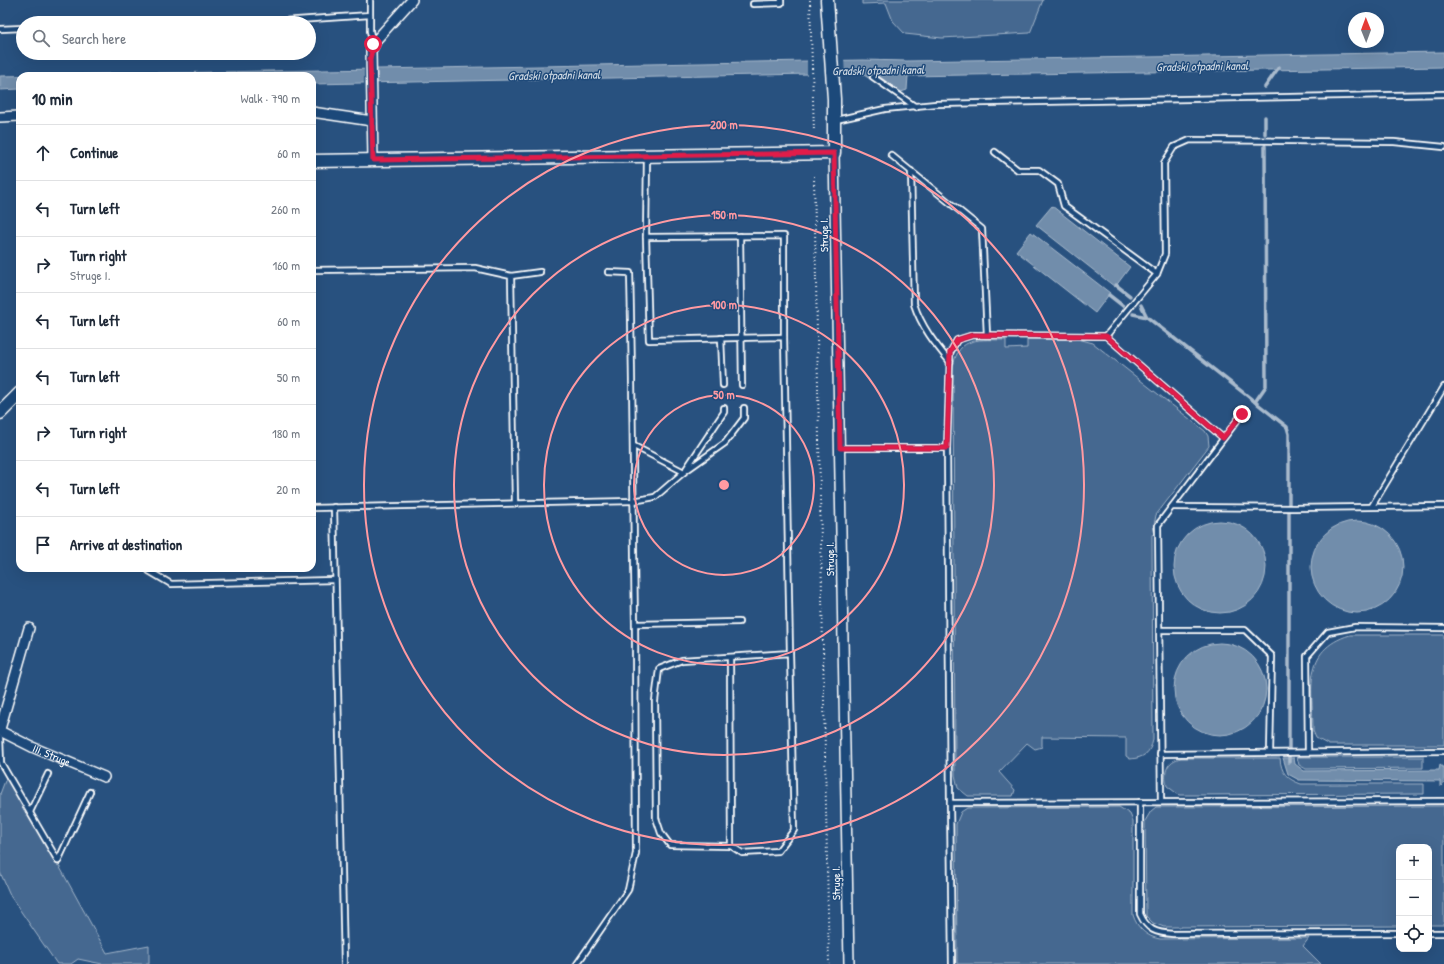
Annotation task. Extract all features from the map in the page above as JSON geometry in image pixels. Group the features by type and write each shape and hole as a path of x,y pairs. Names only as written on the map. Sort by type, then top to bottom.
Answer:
{"street":[{"path":"373,160 370,60 373,44 412,0"},
{"path":"316,161 834,153 834,99 827,0"},
{"path":"316,113 372,121"},
{"path":"0,117 16,116"},
{"name":"Struge I.","path":"834,153 849,964"},
{"path":"0,413 16,397"},
{"name":"III. Struge","path":"29,628 0,730 32,747 104,777"}],"lane":[{"path":"370,0 370,31 373,44"},
{"path":"753,4 781,4 781,0"},
{"path":"316,19 370,15"},
{"path":"0,29 16,28"},
{"path":"873,77 916,106"},
{"path":"834,120 885,110 944,104 1444,94"},
{"path":"1106,336 1157,274 1165,254 1164,163 1174,147 1190,140 1394,142 1444,147"},
{"path":"995,152 1018,170 1039,170 1058,184 1064,206 1157,274"},
{"path":"647,155 646,237 649,340 784,337"},
{"path":"891,155 982,229 987,335"},
{"path":"911,171 914,304 918,318 931,338 950,362"},
{"path":"740,236 740,338 742,385"},
{"path":"646,237 784,236 784,337 794,830 778,851 742,853 732,846 670,845 661,833 656,818 655,709 659,669 682,660 790,653"},
{"path":"316,270 475,268 511,276 540,272"},
{"path":"577,964 628,890 636,853 633,501 634,446 630,273 608,272"},
{"path":"511,276 515,503"},
{"path":"952,964 947,448 950,352 957,340 973,335 1106,336 1223,438"},
{"path":"721,338 723,385"},
{"path":"1372,506 1444,387"},
{"path":"684,472 724,412 724,408"},
{"path":"316,508 633,501 655,498 684,472 725,443 744,418 744,408"},
{"path":"1161,802 1158,525 1242,414"},
{"path":"634,446 684,472"},
{"path":"840,448 947,448"},
{"path":"1172,507 1294,508 1444,506"},
{"path":"334,507 344,964"},
{"path":"151,572 171,584 335,580"},
{"path":"635,624 739,622"},
{"path":"1308,751 1307,656 1328,632 1355,628 1444,628"},
{"path":"1159,630 1245,630 1272,656 1270,752"},
{"path":"730,657 732,846"},
{"path":"0,738 2,763 58,861 90,792"},
{"path":"1160,754 1444,750"},
{"path":"30,812 48,774"},
{"path":"950,803 1444,801"},
{"path":"1140,802 1140,914 1150,929 1158,933 1173,934 1396,933"},
{"path":"1432,933 1444,933"}],"path":[{"path":"810,0 813,38 814,132"},
{"path":"814,176 829,964"}],"shaded area":[{"path":"862,0 1043,0 1030,33 942,38 905,34 893,21 886,3 862,4"},
{"path":"1027,339 1078,339 1093,343 1205,431 1208,436 1209,446 1156,515 1152,536 1153,740 1146,754 1130,759 1126,756 1126,738 1042,737 1042,747 1035,749 1027,743 999,772 1015,790 1013,796 968,796 958,788 955,775 953,367 960,349 965,344 980,340 1006,340 1006,349 1027,348"},
{"path":"1350,635 1444,635 1444,745 1329,745 1316,738 1313,731 1313,673 1317,661 1324,650 1334,642"},
{"path":"1297,757 1423,757 1423,768 1306,769 1299,765"},
{"path":"1280,758 1283,772 1288,778 1301,784 1424,784 1424,794 1179,795 1167,786 1166,772 1169,764 1176,759"},
{"path":"8,773 107,953 149,945 149,964 102,964 78,959 71,964 57,964 11,897 0,872 0,794"},
{"path":"1444,806 1444,925 1432,925 1432,844 1396,844 1396,926 1164,927 1153,923 1146,916 1145,821 1151,811 1156,807"},
{"path":"1119,807 1130,814 1133,821 1133,915 1137,924 1143,931 1155,938 1160,939 1309,938 1303,946 1321,964 957,964 956,824 961,812 967,808"}],"water":[{"name":"Gradski otpadni kanal","path":"1444,52 1444,67 908,76 907,90 901,92 876,74 870,79 861,73 316,84 316,72 216,72 863,60 907,61"},
{"path":"0,76 16,76 16,89 0,90"},
{"path":"1052,206 1130,267 1115,287 1036,225"},
{"path":"1031,232 1110,293 1095,313 1016,251"},
{"path":"1220,521 1229,522 1246,529 1258,541 1265,558 1265,576 1258,593 1246,605 1229,612 1220,613 1211,612 1194,605 1182,593 1175,576 1174,567 1175,558 1182,541 1194,529 1211,522"},
{"path":"1357,521 1366,522 1383,529 1395,541 1402,558 1402,576 1395,593 1383,605 1366,612 1357,613 1348,612 1331,605 1319,593 1312,576 1311,567 1312,558 1319,541 1331,529 1348,522"},
{"path":"1220,643 1229,644 1246,651 1258,663 1265,680 1265,698 1258,715 1246,727 1229,734 1220,735 1211,734 1194,727 1182,715 1175,698 1174,689 1175,680 1182,663 1194,651 1211,644"},
{"path":"1283,758 1294,758 1295,764 1304,771 1439,770 1440,765 1444,768 1444,783 1440,787 1440,781 1299,780 1288,774"}],"pier":[{"path":"844,58 845,76 807,76 807,59"},
{"path":"364,67 377,67 377,85 364,85"}],"waterway":[{"path":"1265,87 1279,67"},
{"path":"1265,117 1265,134"},
{"path":"1255,402 1266,386 1265,146"},
{"path":"1116,285 1130,296"},
{"path":"1109,295 1123,306"},
{"path":"1141,305 1147,317 1287,427 1289,434 1289,762"},
{"path":"1133,314 1147,317"}],"route":[{"path":"373,44 370,60 373,160 834,153 840,448 947,448 950,352 957,340 973,335 1106,336 1223,438 1242,414"}]}
